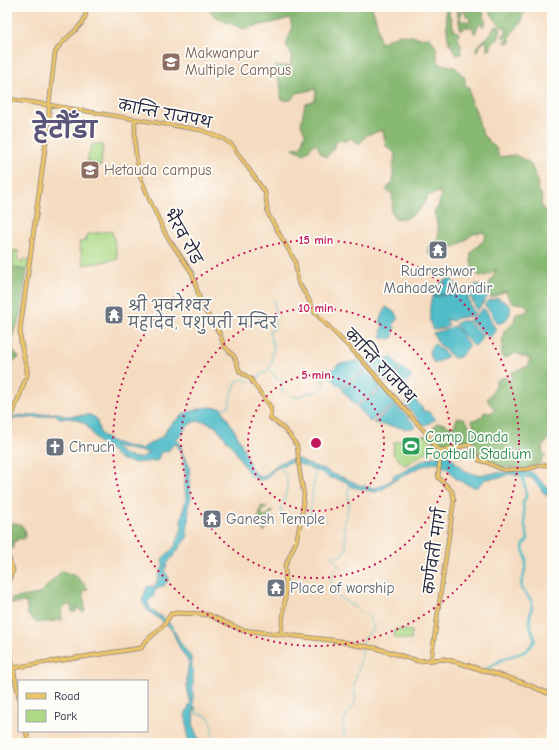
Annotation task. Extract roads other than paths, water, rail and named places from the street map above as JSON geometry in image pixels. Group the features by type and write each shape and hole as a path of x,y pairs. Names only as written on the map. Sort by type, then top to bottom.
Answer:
{"highway":[{"path":"7,99 49,106 43,164 20,330 27,373 7,429"},
{"path":"7,510 7,534"},
{"path":"7,553 13,570 7,584"},
{"path":"13,668 141,648 164,625 171,614 201,614 209,615 242,630 281,633 339,641 376,648 418,661 444,659 524,682 552,695"},
{"path":"7,639 18,692"},
{"path":"26,732 29,743"}],"main road":[{"path":"49,106 54,53 83,20 87,12 86,7"},
{"name":"कान्ति राजपथ","path":"49,106 202,130 224,139 232,145 265,192 268,214 295,261 298,282 315,313 360,358 427,434 435,446 441,451"},
{"name":"भैरव रोड","path":"135,119 135,146 138,170 149,199 166,235 192,273 202,306 219,332 224,346 234,357 240,372 251,379 270,406 270,418 281,426 296,445 304,491 302,515 296,542 285,566 286,591 281,633"},
{"path":"441,451 468,445 472,448 479,460 503,470 528,470 541,465 552,464"},
{"name":"कर्णवती मार्ग","path":"431,661 454,500 452,491 438,477 441,451"}],"water":[{"path":"450,278 458,287 464,290 433,296 442,282"},
{"path":"477,284 488,294 477,311 468,290"},
{"path":"467,292 470,305 475,314 457,318 453,321 446,319 449,325 444,328 433,330 430,322 430,305 432,297"},
{"path":"498,298 508,304 511,308 508,316 501,323 496,323 491,312 484,305 488,301"},
{"path":"386,307 396,313 398,317 393,326 395,327 392,339 382,338 381,330 383,327 380,321"},
{"path":"483,308 488,313 497,330 489,338 469,320 475,317"},
{"path":"461,321 467,321 482,335 480,341 475,346 472,345 456,326 455,324"},
{"path":"454,326 469,346 460,357 454,358 438,343 433,333"},
{"path":"435,344 448,356 434,364 429,352 431,347"},
{"path":"370,357 384,359 392,357 400,369 386,382 367,362"},
{"path":"359,361 365,369 341,386 339,386 328,374 338,364"},
{"path":"403,368 412,377 401,387 392,379"},
{"path":"366,371 381,386 355,405 341,388"},
{"path":"383,388 395,404 370,422 357,406"},
{"path":"414,398 423,409 421,410 429,412 436,419 424,426 406,404"},
{"path":"396,405 416,426 415,427 409,429 373,423"},
{"path":"207,407 221,408 236,433 251,469 260,477 266,476 273,468 285,461 300,459 305,463 326,470 359,485 373,488 380,487 395,478 392,476 403,472 418,463 447,453 463,470 476,475 512,471 532,472 552,492 552,499 544,493 532,478 509,474 503,477 486,479 477,487 473,487 456,479 449,470 437,462 420,467 393,481 382,490 375,492 352,487 346,482 328,477 323,473 294,462 275,469 266,479 259,480 249,474 234,449 217,428 207,422 197,421 186,427 181,436 176,440 180,443 183,455 189,465 191,499 188,506 188,536 167,564 165,572 169,578 168,581 163,586 155,590 154,596 148,601 148,604 150,609 172,626 181,644 191,657 193,703 196,710 194,708 193,726 200,743 188,743 185,715 191,703 187,683 189,662 180,649 172,630 164,622 148,611 142,601 147,587 151,586 154,588 163,566 162,559 175,546 182,528 181,522 186,498 184,481 186,479 183,458 177,444 174,444 168,451 160,453 158,460 135,463 122,460 117,457 113,452 98,442 86,424 76,419 59,418 55,414 7,421 7,418 17,416 58,413 64,416 90,415 96,418 101,434 108,440 141,449 163,436 169,426 185,413","holes":["114,446 149,452 141,458 133,457 122,454"]}],"waterway":[{"path":"269,370 274,346 269,331 274,329 274,300"},
{"path":"320,390 325,386 322,375 328,369"},
{"path":"269,371 273,372 276,379 281,380"},
{"path":"253,382 257,381 261,374 269,371"},
{"path":"220,409 229,407 231,395 237,381 243,379 250,382"},
{"path":"282,381 283,384 281,389 294,397 307,393 314,393 320,390"},
{"path":"279,467 286,476"},
{"path":"313,489 316,470"},
{"path":"485,670 501,660 520,654 527,650 535,640 529,621 532,606 531,600 521,588 526,562 523,549 524,544 528,539 523,503 526,497 526,492 522,474"},
{"path":"281,514 281,508 284,504 287,490 286,477"},
{"path":"349,485 349,504 343,525 346,535 345,542 347,548 339,557 334,555 332,557 339,565 330,577 332,581 330,587 334,594 365,614 369,614 371,616 369,620 373,625 373,629 362,644"},
{"path":"313,490 310,513 323,520 326,520"},
{"path":"345,743 343,742 345,738 343,722 350,709 354,706 354,684 362,647"},
{"path":"196,709 197,714 206,716 210,719 213,727 211,732 216,739 222,741 223,743"}],"place":[{"name":"Makwanpur Multiple Campus","path":"171,62"},
{"name":"Hetauda campus","path":"90,170"},
{"name":"Rudreshwor Mahadev Mandir","path":"438,250"},
{"name":"श्री भुवनेश्वर महादेव, पशुपती मन्दिर","path":"114,315"},
{"name":"Camp Danda Football Stadium","path":"411,446"},
{"name":"Chruch","path":"55,447"},
{"name":"Ganesh Temple","path":"212,519"},
{"name":"Place of worship","path":"276,588"}],"district":[{"name":"हेटौँडा","path":"65,130"}]}
